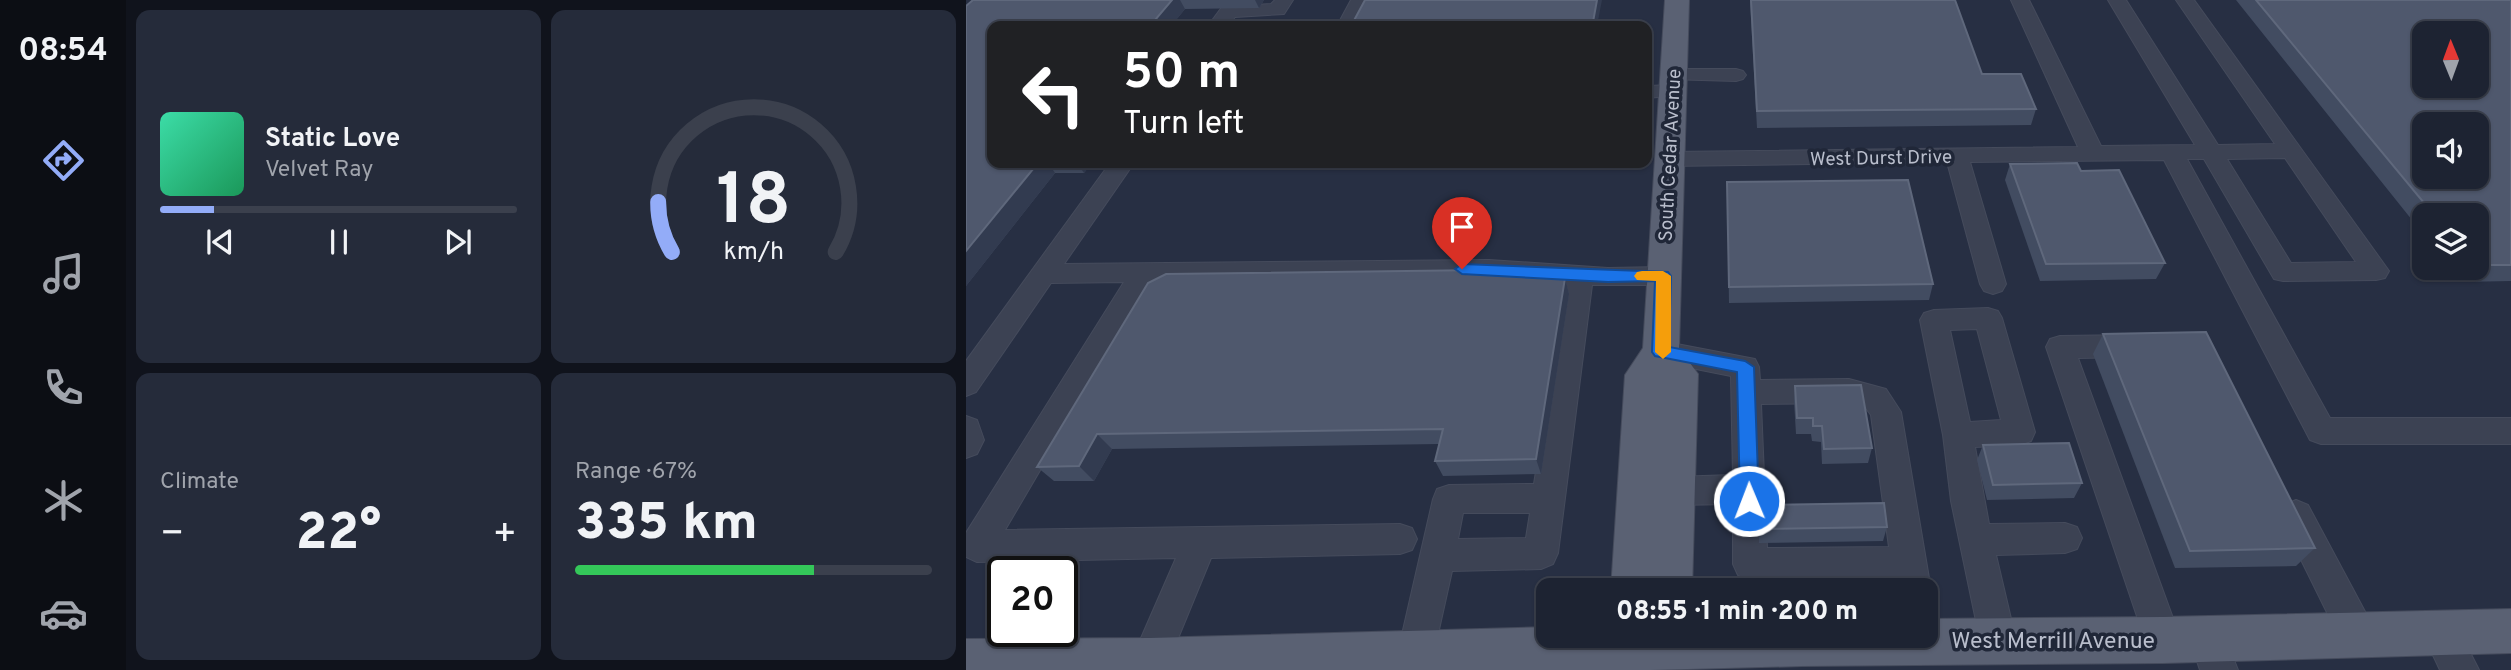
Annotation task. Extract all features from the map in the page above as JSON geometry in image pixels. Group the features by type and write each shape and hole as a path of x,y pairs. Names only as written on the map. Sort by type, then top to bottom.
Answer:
{"main road":[{"name":"South Cedar Avenue","path":"1661,352 1668,159 1664,86 1678,0"},
{"path":"1634,578 1643,375 1661,352 1680,374 1670,578"},
{"name":"West Merrill Avenue","path":"1938,638 2163,640 2213,654 2357,634 2450,651 2511,631"},
{"name":"West Merrill Avenue","path":"966,663 1150,661 1228,664 1416,652 1602,648"}],"street":[{"path":"1221,21 1228,11 1277,10 1284,0"},
{"path":"1349,21 1360,0"},
{"path":"2020,0 2093,154"},
{"path":"2118,0 2283,272 2376,271 2185,0"},
{"path":"1664,86 1736,75"},
{"name":"West Durst Drive","path":"1668,159 1826,167 1956,156 2292,152"},
{"path":"2172,153 2321,431 2511,431"},
{"path":"1956,156 1993,284"},
{"path":"966,384 1118,168"},
{"path":"1043,274 1489,268 1582,275 1663,276"},
{"path":"1143,272 978,546 1399,538"},
{"path":"1437,555 1541,553 1577,293 1582,275"},
{"path":"2156,345 2060,347 2163,640"},
{"path":"1661,352 1745,367 1750,564 1911,576 1886,412 1875,397 1849,391 1747,392"},
{"path":"966,429 969,440 966,444"},
{"path":"1958,435 1975,540 1998,640"},
{"path":"2283,488 2357,634"},
{"path":"1674,491 1749,489"},
{"path":"1416,652 1449,499 1548,498"},
{"path":"1975,540 2065,538"},
{"path":"1150,661 1200,542"}],"building":[{"path":"973,0 1172,0 1154,21 987,21 987,168 1034,168 966,251 966,6"},
{"path":"1365,0 1597,0 1593,21 1354,21"},
{"path":"1751,0 1955,0 1982,74 2021,74 2036,109 1757,111"},
{"path":"2256,0 2511,0 2511,265 2489,265 2489,203 2424,203 2412,189 2489,189 2489,112 2412,112 2412,188"},
{"path":"2077,163 2081,171 2119,170 2165,263 2046,264 2010,164"},
{"path":"1908,180 1933,284 1729,287 1727,182"},
{"path":"1483,270 1565,278 1536,459 1435,461 1443,429 1097,434 1079,466 1037,467 1148,283 1166,274"},
{"path":"2206,332 2315,548 2190,551 2103,334"},
{"path":"1861,385 1872,448 1824,449 1822,426 1813,426 1813,418 1797,418 1795,386"},
{"path":"2069,443 2082,483 1993,485 1983,445"},
{"path":"1884,503 1887,527 1759,529 1758,505"}],"slow traffic":[{"path":"1642,276 1663,276 1663,352"}],"route":[{"path":"1462,269 1489,268 1608,277 1663,276 1661,352 1745,367 1749,501"}]}
